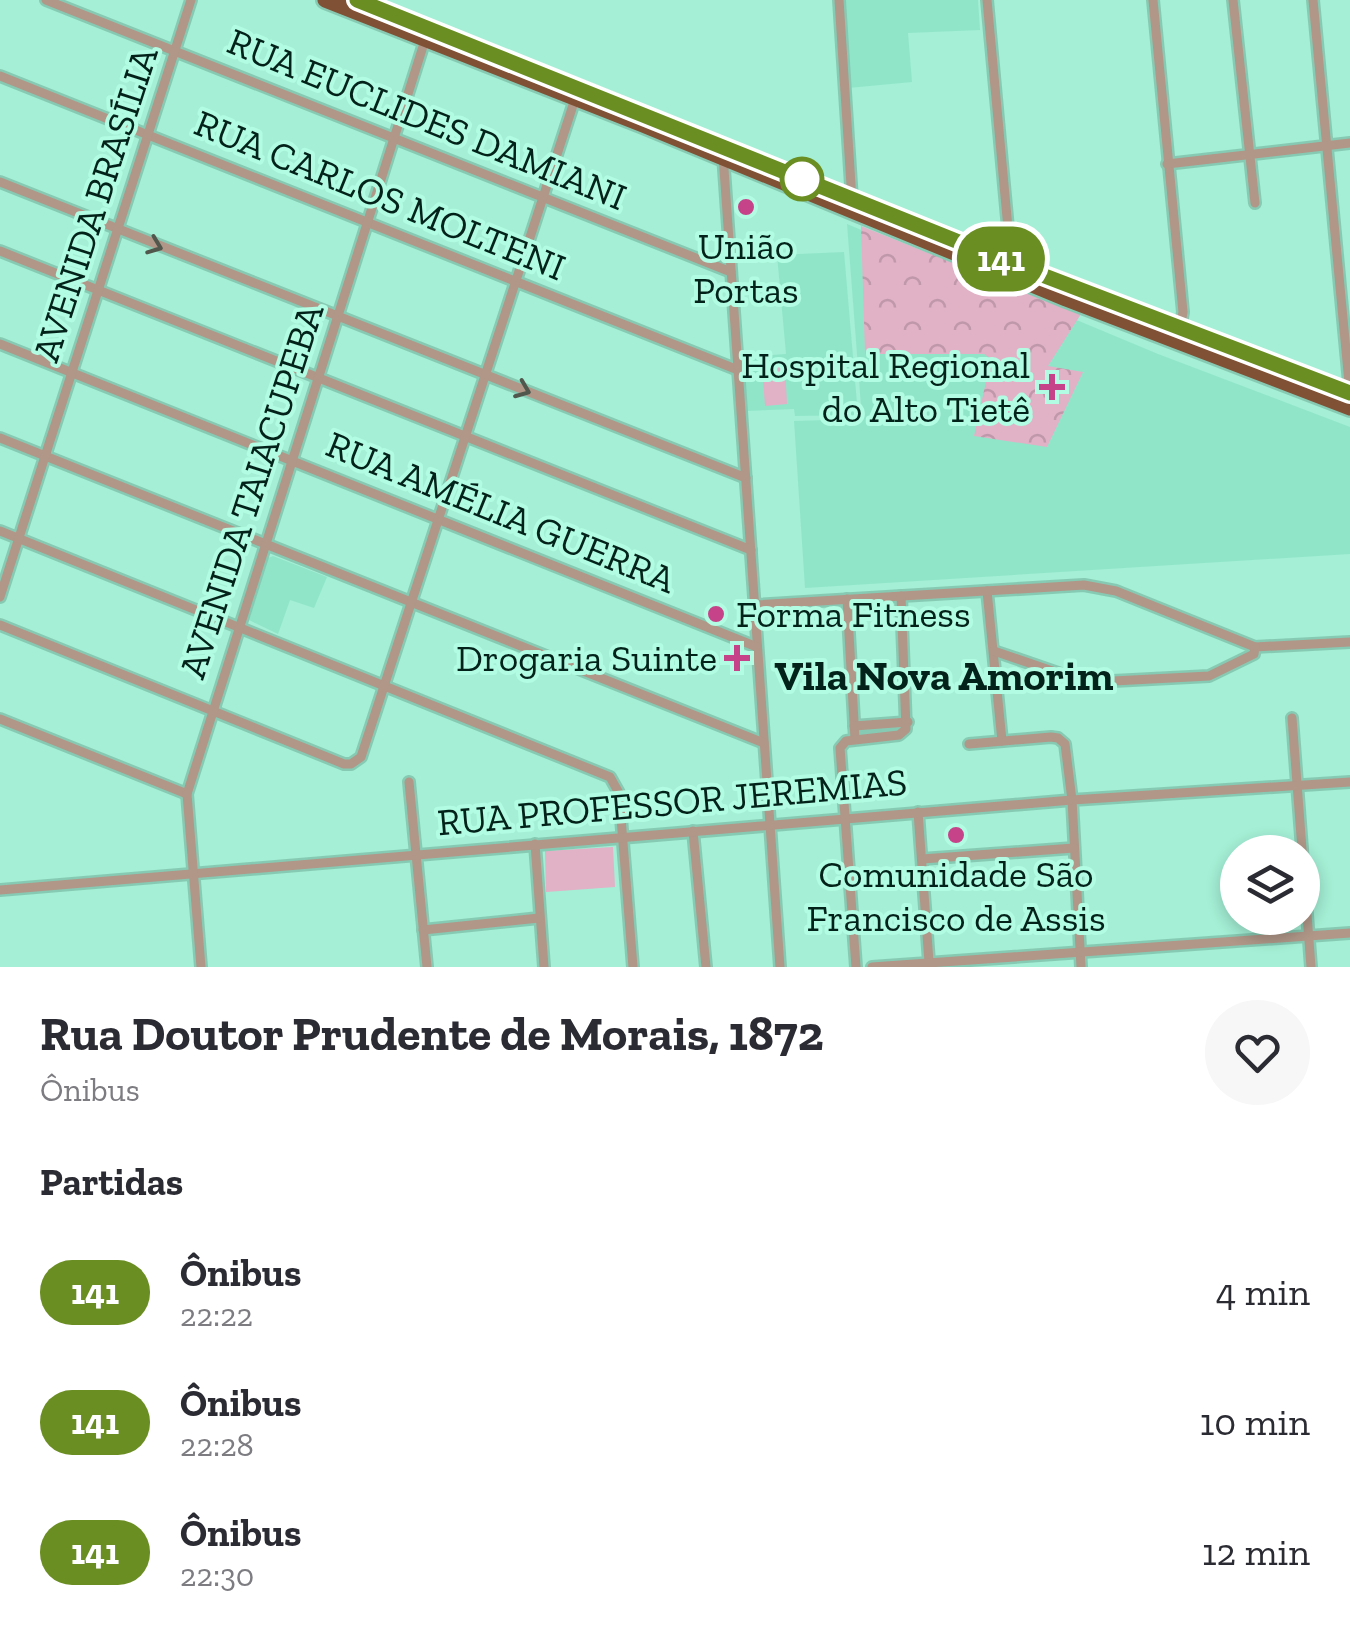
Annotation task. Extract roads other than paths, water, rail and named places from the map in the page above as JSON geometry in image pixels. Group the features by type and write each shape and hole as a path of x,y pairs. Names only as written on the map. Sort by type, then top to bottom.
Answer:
{"highway":[{"path":"325,0 1011,263 1350,408"},
{"path":"356,0 694,135 723,153 1178,333 1350,393"},
{"path":"643,125 682,136 694,135"}],"street":[{"name":"RUA EUCLIDES DAMIANI","path":"46,0 732,272"},
{"name":"AVENIDA BRASÍLIA","path":"0,597 192,0"},
{"path":"838,0 852,200"},
{"path":"988,0 1011,263"},
{"path":"1153,0 1178,333"},
{"path":"1233,0 1255,202"},
{"path":"1313,0 1350,393"},
{"name":"AVENIDA TAIACUPEBA","path":"202,967 186,794 426,40"},
{"name":"RUA CARLOS MOLTENI","path":"0,76 738,370"},
{"path":"0,626 344,764 361,757 576,99"},
{"path":"1167,164 1350,143"},
{"path":"723,153 780,967"},
{"path":"0,182 746,478"},
{"path":"0,252 751,550"},
{"name":"RUA AMÉLIA GUERRA","path":"0,344 757,647"},
{"path":"0,438 764,742"},
{"path":"0,531 610,776 619,793 633,967"},
{"path":"755,605 1099,586 1255,646 1350,642"},
{"path":"987,590 1002,741"},
{"path":"856,967 840,748 846,741 899,734 906,729 901,596"},
{"path":"847,600 855,739"},
{"path":"994,652 1073,678 1112,682 1209,676 1254,654 1255,646"},
{"path":"1292,718 1311,967"},
{"path":"0,719 186,794"},
{"path":"854,726 908,722"},
{"path":"970,744 1051,737 1066,744 1082,967"},
{"path":"410,782 426,967"},
{"name":"RUA PROFESSOR JEREMIAS","path":"0,890 918,812 1350,782"},
{"path":"918,812 929,962"},
{"path":"693,831 706,967"},
{"path":"535,844 544,967"},
{"path":"922,858 1074,848"},
{"path":"422,930 539,918"},
{"path":"872,967 1350,933"}],"place":[{"name":"União Portas","path":"746,207"},
{"name":"Hospital Regional do Alto Tietê","path":"1052,387"},
{"name":"Forma Fitness","path":"716,614"},
{"name":"Drogaria Suinte","path":"737,658"},
{"name":"Comunidade São Francisco de Assis","path":"956,835"}],"district":[{"name":"Vila Nova Amorim","path":"944,675"}]}
